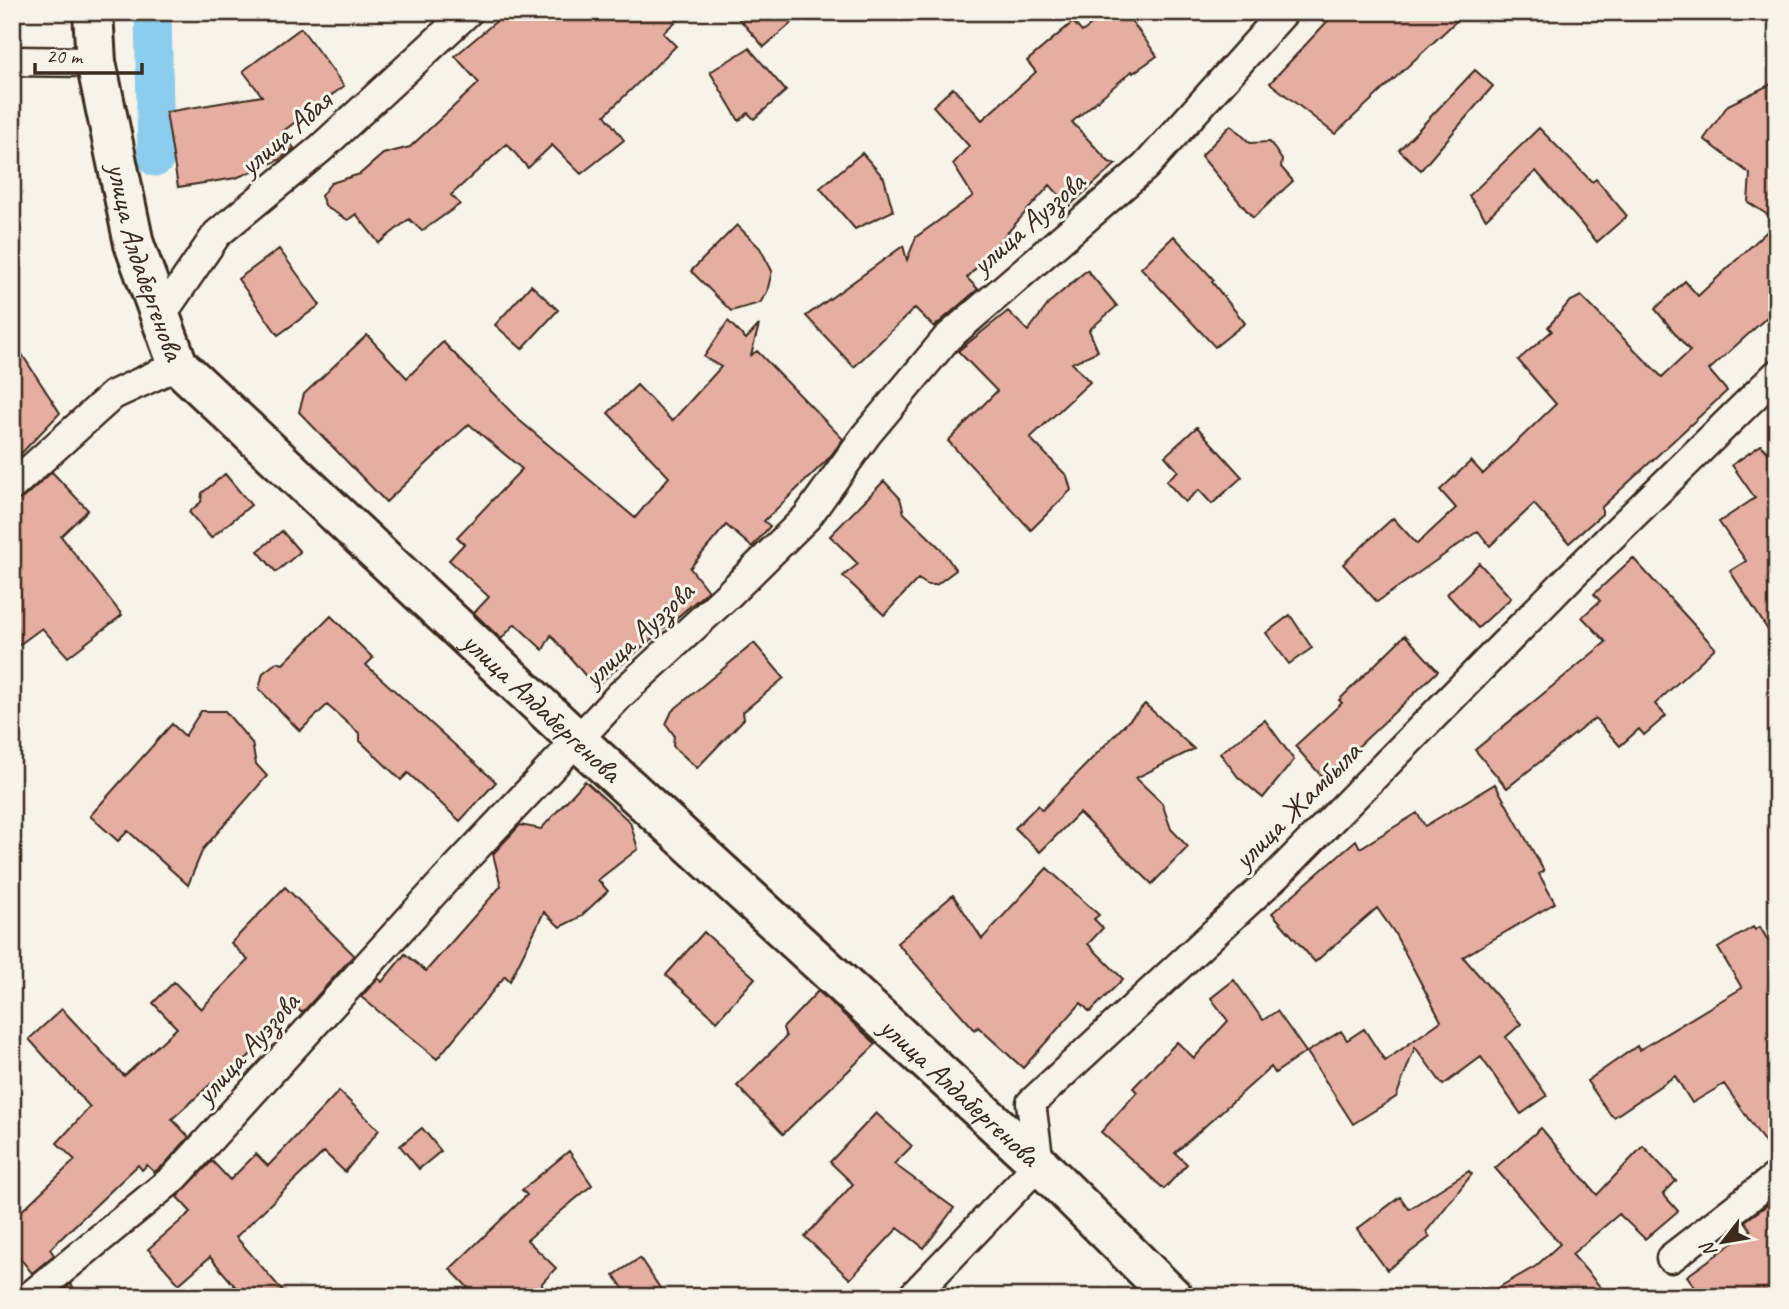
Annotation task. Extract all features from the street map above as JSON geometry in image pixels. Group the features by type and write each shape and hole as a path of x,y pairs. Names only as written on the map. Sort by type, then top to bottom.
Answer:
{"main road":[{"name":"улица Алдабергенова","path":"93,12 96,62 134,244 178,365 577,740 1039,1164 1173,1297"}],"street":[{"name":"улица Абая","path":"160,317 217,234 320,149 468,12"},
{"name":"улица Ауэзова","path":"29,1297 175,1177 620,695 807,517 866,435 947,338 1145,167 1283,12"},
{"path":"12,61 96,62"},
{"path":"12,486 113,395 178,365"},
{"name":"улица Жамбыла","path":"1039,1164 1031,1103 1281,870 1570,577 1777,374"},
{"path":"912,1297 1039,1164"},
{"path":"1671,1258 1777,1176"}],"building":[{"path":"507,12 686,12 663,33 676,46 605,115 624,140 581,174 552,145 528,168 507,144 451,195 460,204 422,231 409,219 379,243 356,214 348,220 326,207 321,196 331,183 360,174 383,154 410,147 479,83 455,56"},
{"path":"733,12 804,12 764,47"},
{"path":"1109,12 1125,12 1157,56 1133,73 1132,71 1072,122 1109,162 1116,164 1069,206 1050,185 967,278 978,289 934,327 915,308 854,367 806,316 903,246 907,260 916,237 973,196 953,164 969,146 933,106 953,88 982,120 1036,72 1027,61 1073,22 1082,32"},
{"path":"1336,12 1466,12 1335,134 1270,83"},
{"path":"301,28 344,86 282,132 294,148 279,160 236,178 178,187 166,112 262,96 243,71"},
{"path":"749,48 786,91 754,119 748,113 739,121 710,72"},
{"path":"1475,70 1493,86 1421,170 1399,150"},
{"path":"1777,81 1777,221 1748,202 1750,174 1704,139 1728,105"},
{"path":"1231,125 1250,143 1270,142 1282,160 1281,167 1293,181 1253,218 1201,156"},
{"path":"1539,128 1592,182 1596,179 1627,216 1597,242 1536,171 1486,219 1469,196"},
{"path":"862,153 884,178 893,211 855,229 820,188"},
{"path":"1777,222 1777,308 1709,370 1727,391 1602,507 1602,514 1569,543 1534,504 1490,546 1478,531 1377,602 1343,564 1393,518 1417,544 1456,508 1440,490 1471,461 1483,474 1556,404 1518,360 1552,331 1548,327 1569,302 1581,296 1662,377 1690,351 1655,309 1685,281 1698,296"},
{"path":"737,225 760,248 772,271 767,292 760,303 731,311 691,271"},
{"path":"1174,236 1214,280 1212,282 1245,323 1215,347 1141,268"},
{"path":"279,249 320,305 278,335 238,279"},
{"path":"1087,270 1117,306 1089,330 1098,351 1072,363 1090,382 1030,438 1067,476 1071,490 1031,530 948,441 997,391 958,351 1008,311 1028,331 1050,302"},
{"path":"531,285 558,310 522,349 495,325"},
{"path":"728,321 746,339 759,325 751,355 757,351 843,439 829,458 764,521 770,526 752,547 726,525 690,568 708,591 595,687 551,635 543,650 515,624 501,639 474,613 489,597 449,560 464,544 457,537 522,469 469,424 386,502 299,412 304,394 367,335 407,378 443,342 519,420 635,518 669,477 608,413 637,385 672,421 721,367 704,357"},
{"path":"12,339 60,413 12,463"},
{"path":"1197,427 1242,477 1212,504 1199,490 1185,502 1166,481 1178,471 1165,456"},
{"path":"1761,445 1777,462 1777,644 1730,571 1746,561 1719,522 1755,498 1732,465"},
{"path":"52,472 88,510 61,536 122,615 68,657 42,628 12,650 12,502 23,498"},
{"path":"225,474 251,505 211,538 189,512 201,502 202,493"},
{"path":"884,481 900,498 904,513 941,549 956,570 936,585 928,585 918,579 884,615 843,576 858,564 830,536"},
{"path":"282,531 300,552 276,572 258,551"},
{"path":"1633,558 1715,648 1655,704 1666,716 1644,735 1639,729 1620,746 1595,718 1507,788 1475,750 1606,642 1582,617 1600,601 1594,594"},
{"path":"1479,563 1511,598 1478,628 1447,594"},
{"path":"1290,615 1312,648 1289,664 1266,633"},
{"path":"331,616 373,658 366,665 496,782 460,821 408,773 401,780 360,741 360,734 327,705 300,731 259,689 263,673 277,662 283,664"},
{"path":"1405,635 1438,671 1324,779 1295,746 1342,703 1339,700"},
{"path":"754,643 784,678 743,712 744,719 697,768 673,746 674,735 666,724 672,711"},
{"path":"1145,704 1194,749 1136,778 1162,803 1171,829 1188,847 1152,884 1079,813 1040,852 1015,828 1038,805 1042,810"},
{"path":"201,711 225,711 252,743 256,764 267,776 203,849 188,885 128,831 118,841 90,816 172,724 185,736"},
{"path":"1265,720 1294,760 1263,798 1238,777 1220,753"},
{"path":"585,781 630,822 638,849 598,880 608,891 580,917 560,927 544,912 510,981 505,976 437,1059 361,997 378,978 382,982 405,954 426,971 501,886 493,854 520,825 541,829"},
{"path":"1495,784 1544,871 1539,874 1555,903 1463,957 1521,1024 1506,1037 1547,1096 1521,1114 1481,1057 1443,1085 1415,1047 1396,1097 1353,1124 1307,1052 1341,1031 1347,1040 1364,1029 1385,1061 1441,1021 1394,932 1377,908 1315,962 1272,913 1356,840 1360,848 1417,813 1425,826"},
{"path":"1047,868 1099,915 1094,919 1103,928 1088,944 1123,979 1090,1012 1081,1003 1023,1068 978,1027 975,1030 897,943 953,895 982,939"},
{"path":"285,887 354,955 302,1013 297,1008 217,1088 212,1083 172,1119 189,1137 164,1165 154,1172 147,1165 142,1170 138,1165 50,1249 54,1255 32,1273 12,1248 12,1220 75,1160 57,1143 90,1107 29,1039 62,1009 124,1076 177,1028 153,1003 174,982 201,1009 248,960 231,943"},
{"path":"1753,927 1755,930 1760,927 1777,956 1777,1160 1724,1084 1692,1103 1675,1076 1614,1117 1587,1081 1637,1046 1639,1050 1742,988 1718,948"},
{"path":"704,932 755,978 717,1021 666,975"},
{"path":"1234,980 1263,1020 1277,1011 1306,1052 1275,1073 1271,1067 1175,1153 1187,1164 1164,1189 1101,1132 1137,1092 1133,1088 1177,1042 1194,1058 1228,1021 1211,998"},
{"path":"818,991 876,1044 783,1134 737,1086 786,1037 783,1028"},
{"path":"339,1091 379,1130 345,1172 324,1152 236,1237 288,1297 244,1297 210,1257 179,1284 148,1249 191,1212 177,1197 212,1161 230,1180 256,1154 268,1166"},
{"path":"876,1113 912,1146 894,1164 954,1208 924,1248 898,1228 850,1279 805,1237 853,1184 830,1162"},
{"path":"422,1128 441,1151 419,1169 400,1146"},
{"path":"1541,1128 1597,1195 1643,1146 1676,1181 1663,1194 1678,1211 1645,1239 1619,1214 1572,1254 1609,1297 1482,1297 1536,1266 1560,1244 1495,1168"},
{"path":"569,1151 592,1185 527,1240 556,1268 542,1283 543,1297 477,1297 450,1269 527,1195 522,1190"},
{"path":"1469,1171 1472,1174 1426,1232 1430,1237 1387,1270 1357,1229 1400,1197 1409,1209"},
{"path":"1777,1198 1777,1297 1702,1297 1687,1276 1751,1230 1745,1221"},
{"path":"640,1258 666,1297 629,1297 614,1275"},
{"path":"71,1284 80,1297 55,1297"}],"waterway":[{"path":"153,12 156,158"}]}
